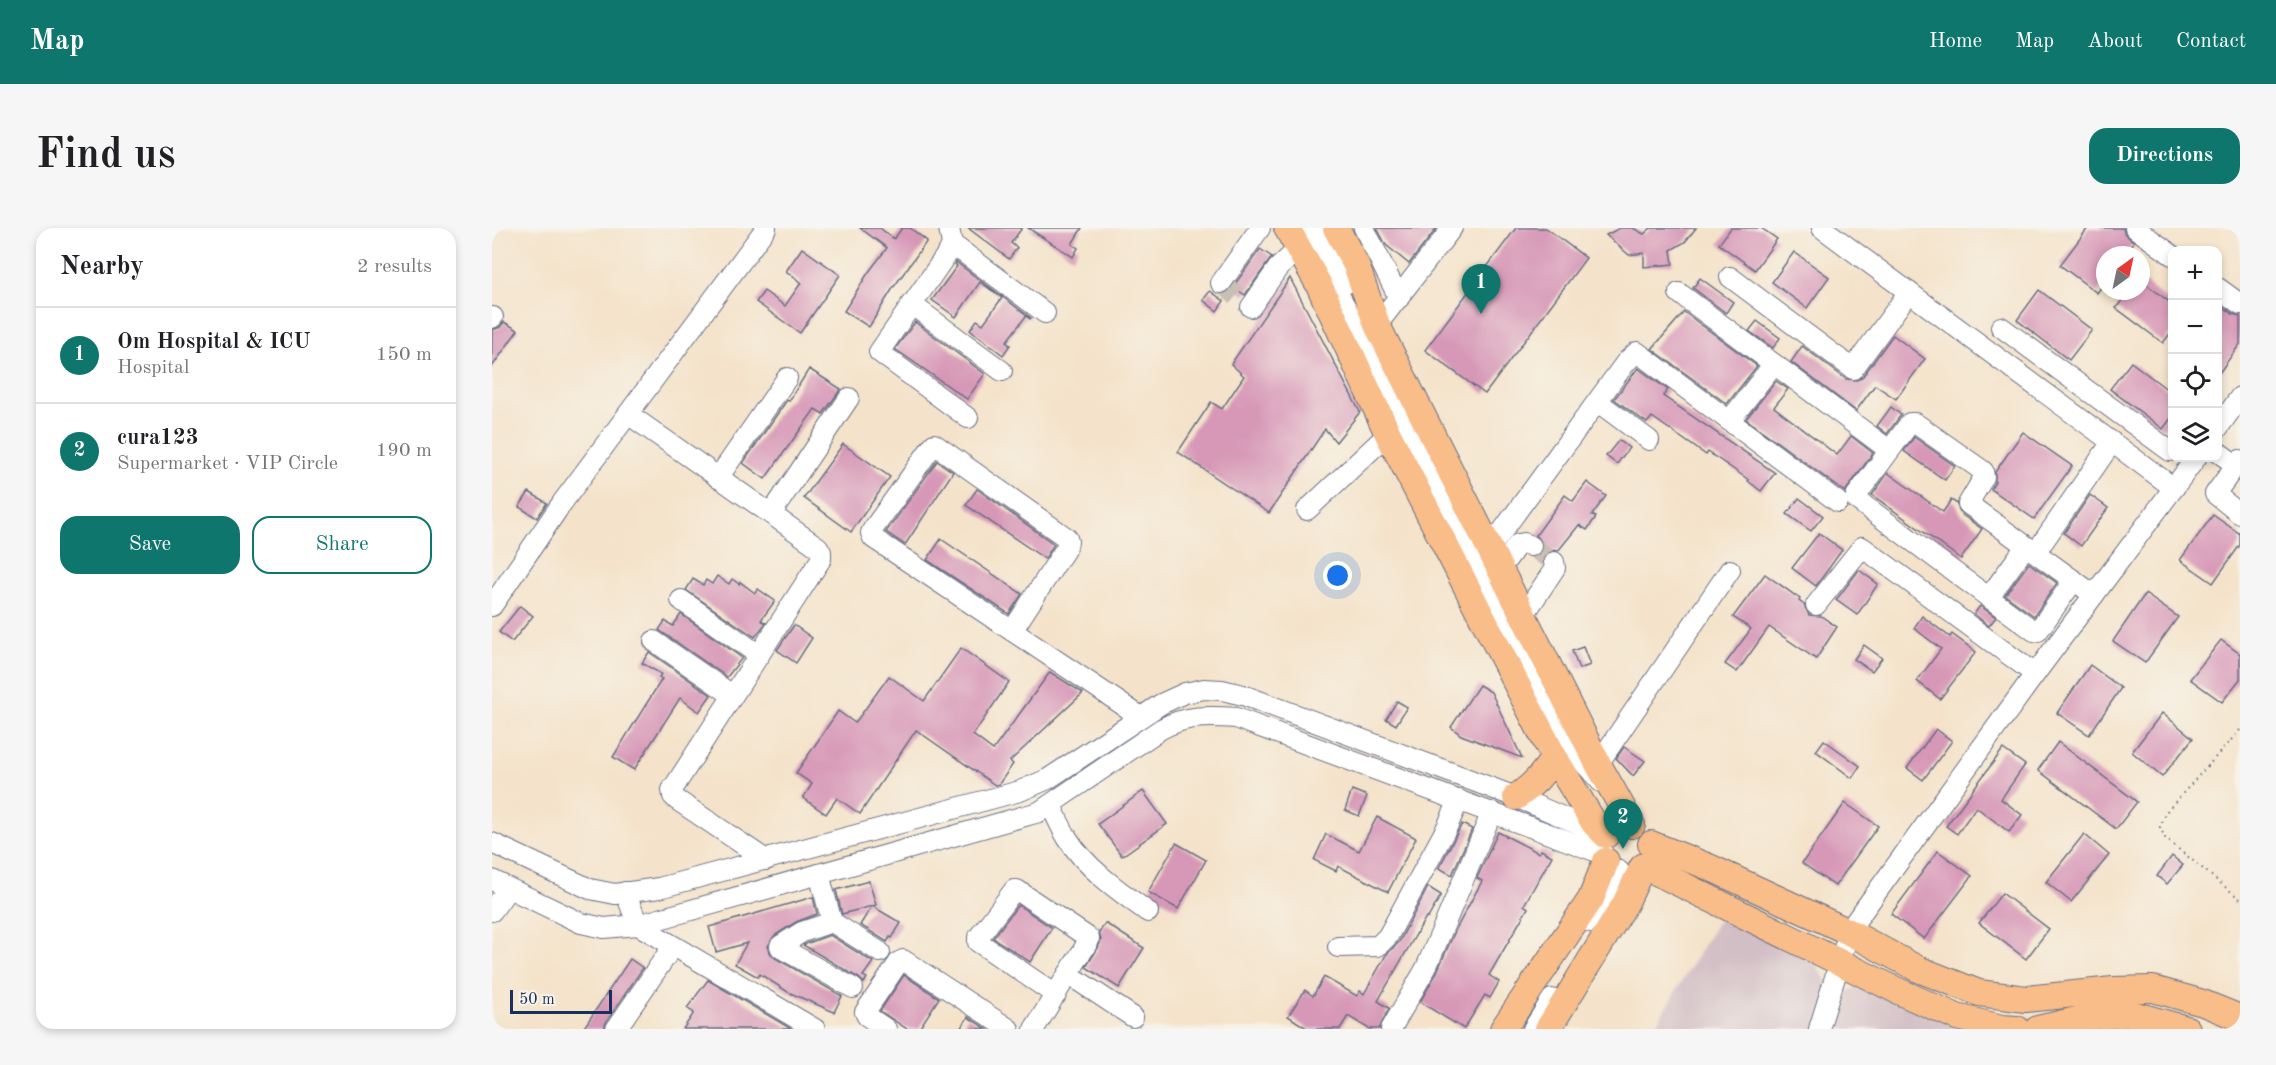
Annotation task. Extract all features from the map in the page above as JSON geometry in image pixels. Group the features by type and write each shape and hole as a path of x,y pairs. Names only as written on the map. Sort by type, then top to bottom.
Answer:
{"main road":[{"path":"1336,228 1356,265 1361,334 1388,434 1558,746 1589,815 1623,857 1689,886 1841,964 1957,1017 2002,1028 2017,1029"},
{"path":"1296,235 1319,285 1361,334 1495,559 1598,764 1632,825 1617,826 1623,857 1625,904 1548,1028"},
{"path":"1516,798 1545,772 1558,746"},
{"path":"1623,857 1709,867 1849,932 1918,969 1979,993 2026,999 2113,990 2153,989 2203,1003 2238,1021"},
{"path":"1503,1029 1591,899 1623,857"},
{"path":"2038,1029 2090,1017 2132,1014 2187,1029"}],"street":[{"path":"492,606 562,502 766,228"},
{"path":"1221,283 1260,228"},
{"path":"1319,228 1344,272 1361,334 1558,746 1575,753 1614,795"},
{"path":"1364,228 1399,298"},
{"path":"1361,334 1399,298 1452,228"},
{"path":"1822,228 2174,488"},
{"path":"2135,228 2168,252"},
{"path":"1251,308 1278,268 1296,235"},
{"path":"968,418 879,352 911,304 950,236 1045,313"},
{"path":"1730,277 1853,369 1910,292"},
{"path":"2222,291 2240,304"},
{"path":"1679,293 1885,447"},
{"path":"911,304 1002,371"},
{"path":"2001,327 2168,449"},
{"path":"1495,559 1598,402 1631,356 1637,352 1838,502"},
{"path":"1730,420 1773,365"},
{"path":"718,477 787,378"},
{"path":"2065,408 2081,384"},
{"path":"2222,421 2240,397"},
{"path":"771,514 849,398"},
{"path":"1598,402 1649,441"},
{"path":"628,414 818,547 821,552 821,559 672,790 673,796 766,860"},
{"path":"2074,580 2036,632 1857,500 1856,496 1910,423 1916,423 1983,471 1984,477 1968,504 2035,544 2094,595"},
{"path":"1307,510 1388,434"},
{"path":"1989,597 2035,544 2112,442"},
{"path":"1012,631 1066,548 1067,538 934,444 931,445 871,533 873,538 1012,631 1142,717"},
{"path":"2222,455 2238,463 2216,494 2240,514"},
{"path":"1819,1029 1841,964 1849,932 2035,674 2193,462"},
{"path":"1495,559 1518,544 1524,543 1530,546"},
{"path":"1816,605 1862,548 2035,674"},
{"path":"1524,615 1555,568 1554,562"},
{"path":"1598,764 1730,570"},
{"path":"681,600 759,655"},
{"path":"654,641 732,695"},
{"path":"492,843 590,890 605,893 659,888 1035,786 1161,704 1185,693 1204,689 1243,695 1516,798 1580,824 1623,857"},
{"path":"492,911 500,884 581,923 604,928 638,925 1023,818 1051,805 1161,729 1194,716 1236,718 1492,812 1623,857"},
{"path":"1425,787 1433,766"},
{"path":"1338,947 1378,946 1388,936 1447,827 1459,800"},
{"path":"1051,805 1068,840 1106,881 1148,912"},
{"path":"1391,1029 1426,968 1492,812"},
{"path":"1518,1029 1599,909 1623,857"},
{"path":"819,874 832,922 880,952"},
{"path":"1034,1029 1056,995 1089,938 1017,890 1010,892 978,938 978,942 1056,995"},
{"path":"625,892 638,925 814,1029"},
{"path":"832,922 802,932 781,944 780,948 853,988"},
{"path":"616,1029 673,946"},
{"path":"886,1029 867,1016 865,1012 899,962 903,960 1009,1029"},
{"path":"1068,974 1133,1017"}],"path":[{"path":"2240,730 2166,812 2160,827 2165,838 2240,899"}],"shaded area":[{"path":"1724,911 1809,954 1828,983 1850,991 1864,983 1969,1029 1653,1029"}],"building":[{"path":"860,228 880,228 894,239 902,228 910,228 927,241 893,288 869,327 844,311 887,248"},
{"path":"968,228 1022,228 1011,243 1017,248 1009,259"},
{"path":"1028,228 1082,228 1072,244 1078,248 1073,257"},
{"path":"1377,228 1437,228 1409,264 1386,245"},
{"path":"1516,228 1546,228 1586,258 1485,394 1425,350"},
{"path":"1620,228 1633,228 1644,234 1651,228 1696,228 1685,242 1671,250 1673,264 1644,267 1644,253 1629,255 1606,235"},
{"path":"1731,228 1761,228 1777,239 1755,270 1719,244"},
{"path":"2088,228 2123,228 2124,233 2134,242 2131,246 2096,246 2096,292 2060,265"},
{"path":"802,248 840,275 800,333 756,302 764,291 785,306 801,283 786,271"},
{"path":"1260,249 1272,257 1245,295 1233,287"},
{"path":"1794,252 1829,277 1807,308 1772,282"},
{"path":"956,262 1031,318 1026,316 1006,342 1010,345 1003,355 970,330 977,320 983,324 1002,298 980,282 956,317 932,300 957,266"},
{"path":"1290,278 1360,412 1336,442 1325,429 1269,513 1178,452 1211,402 1222,409 1244,376 1231,364"},
{"path":"1700,278 1733,302 1726,313 1693,288"},
{"path":"2150,287 2168,301 2168,336 2163,343 2116,308 2122,300 2150,300"},
{"path":"2039,290 2092,330 2069,360 2017,320"},
{"path":"1210,291 1224,301 1217,311 1203,300"},
{"path":"2222,306 2240,316 2240,344 2222,369"},
{"path":"1684,312 1757,366 1727,404 1652,349"},
{"path":"1757,321 1780,338 1773,348 1749,331"},
{"path":"504,322 518,330 492,367 492,330 500,327"},
{"path":"915,322 985,374 967,399 895,349"},
{"path":"1893,335 1925,359 1896,399 1875,385 1856,411 1791,362 1802,346 1846,379 1857,380 1863,376"},
{"path":"2131,362 2168,390 2168,422 2163,429 2110,389"},
{"path":"1638,368 1668,390 1663,396 1775,473 1761,491 1708,452 1706,455 1652,417 1647,423 1614,399"},
{"path":"809,369 841,389 823,414 815,409 765,479 743,463 787,400 789,401"},
{"path":"1776,381 1788,389 1774,407 1837,455 1851,436 1873,453 1845,492 1746,419"},
{"path":"1891,407 1901,415 1887,434 1877,426"},
{"path":"2023,432 2072,466 2034,519 1991,489 1995,482 1995,472"},
{"path":"1914,437 1955,466 1945,480 1904,451"},
{"path":"1619,440 1629,448 1617,464 1606,456"},
{"path":"843,444 890,477 851,532 804,498"},
{"path":"937,461 953,472 905,545 886,532"},
{"path":"1888,473 1943,512 1951,500 1956,503 1961,514 1982,529 1961,559 1872,495"},
{"path":"1587,482 1606,496 1592,515 1596,517 1587,530 1579,525 1558,551 1551,550 1546,554 1542,551 1543,544 1536,535 1565,495 1573,501"},
{"path":"977,489 1054,544 1045,559 966,505"},
{"path":"529,492 547,503 537,518 519,507"},
{"path":"2090,495 2108,508 2081,546 2064,533"},
{"path":"1799,498 1823,516 1811,531 1787,514"},
{"path":"2213,515 2240,534 2240,545 2213,583 2180,560"},
{"path":"1819,533 1842,550 1816,586 1792,568"},
{"path":"941,539 1022,594 1009,614 927,560"},
{"path":"2029,563 2057,583 2034,616 2005,595"},
{"path":"1859,570 1878,584 1857,615 1836,600"},
{"path":"1765,574 1800,599 1799,601 1809,615 1821,616 1837,627 1816,659 1769,627 1737,672 1725,664 1751,629 1733,617"},
{"path":"717,576 729,584 732,579 739,584 740,582 755,593 758,589 775,601 761,620 766,623 755,637 686,590 693,579 703,585 706,580 712,584"},
{"path":"2145,594 2178,617 2145,663 2113,641"},
{"path":"520,606 533,616 512,642 499,632"},
{"path":"1980,606 1996,617 1989,626 1974,614"},
{"path":"681,614 742,658 727,677 659,630 665,621 673,626"},
{"path":"1922,616 1950,637 1952,634 1976,652 1940,699 1917,681 1941,649 1914,628"},
{"path":"794,625 812,638 796,663 777,650"},
{"path":"2221,640 2240,654 2240,679 2222,702 2190,679"},
{"path":"1864,645 1882,658 1872,671 1854,659"},
{"path":"1583,647 1590,665 1579,669 1572,651"},
{"path":"961,648 1009,682 973,735 993,750 1050,672 1083,693 1010,761 1013,764 999,784 995,785 916,730 860,814 837,798 826,814 803,798 812,784 796,773 838,711 855,723 889,676 924,701"},
{"path":"649,652 711,695 699,712 680,698 634,770 613,757 662,679 659,677 661,674 642,663"},
{"path":"2090,665 2121,688 2089,735 2057,713"},
{"path":"1479,685 1491,692 1522,758 1461,735 1451,727"},
{"path":"1397,701 1407,707 1396,725 1386,719"},
{"path":"2162,713 2193,738 2162,777 2132,752"},
{"path":"1936,729 1952,741 1923,780 1907,768"},
{"path":"1824,740 1860,766 1852,778 1816,751"},
{"path":"2058,742 2137,802 2116,829 2038,770"},
{"path":"1624,747 1645,761 1633,776 1616,758"},
{"path":"2003,749 2025,765 2001,799 2022,815 2009,832 1976,807 1957,834 1946,826"},
{"path":"1352,790 1367,796 1359,816 1345,810"},
{"path":"1143,791 1167,824 1122,856 1098,824"},
{"path":"1845,803 1878,826 1835,886 1802,863"},
{"path":"1377,817 1416,838 1388,892 1338,866 1336,871 1314,860 1326,834 1359,851"},
{"path":"1462,824 1472,829 1452,875 1439,868"},
{"path":"1498,832 1539,853 1541,850 1552,856 1524,905 1528,908 1489,975 1499,982 1490,998 1485,995 1464,1029 1420,1002 1482,881 1477,878"},
{"path":"2084,834 2109,855 2071,902 2046,882"},
{"path":"1176,843 1206,860 1178,909 1148,892"},
{"path":"1938,851 1972,876 1924,939 1891,914"},
{"path":"2172,856 2183,865 2167,884 2157,876"},
{"path":"869,881 876,905 842,914 836,890"},
{"path":"1428,887 1441,895 1378,1001 1389,1008 1379,1029 1369,1029 1348,1016 1340,1029 1308,1029 1288,1016 1305,990 1313,996 1324,977 1357,996 1360,991 1364,994 1386,955 1399,942"},
{"path":"2002,893 2049,929 2026,959 1979,923"},
{"path":"813,897 817,914 796,922 774,936 768,946 775,958 842,996 834,1012 788,992 760,974 758,977 735,964 747,943 716,952 709,927"},
{"path":"1018,905 1052,928 1030,962 993,938"},
{"path":"872,906 901,923 887,942 860,925"},
{"path":"1105,923 1144,948 1119,988 1086,967 1098,948 1101,940 1099,933"},
{"path":"830,935 873,962 863,976 867,978 864,983 803,945"},
{"path":"630,959 643,968 606,1022 604,1029 583,1029"},
{"path":"904,975 939,998 919,1029 907,1029 880,1011"},
{"path":"708,980 791,1029 683,1029 694,1013 687,1008"},
{"path":"968,1017 987,1029 960,1029"}],"tunnel":[{"path":"1221,283 1251,307"},
{"path":"1531,546 1554,562"}],"place":[{"name":"Om Hospital & ICU","path":"1481,314"},
{"name":"cura123","path":"1623,849"}]}
